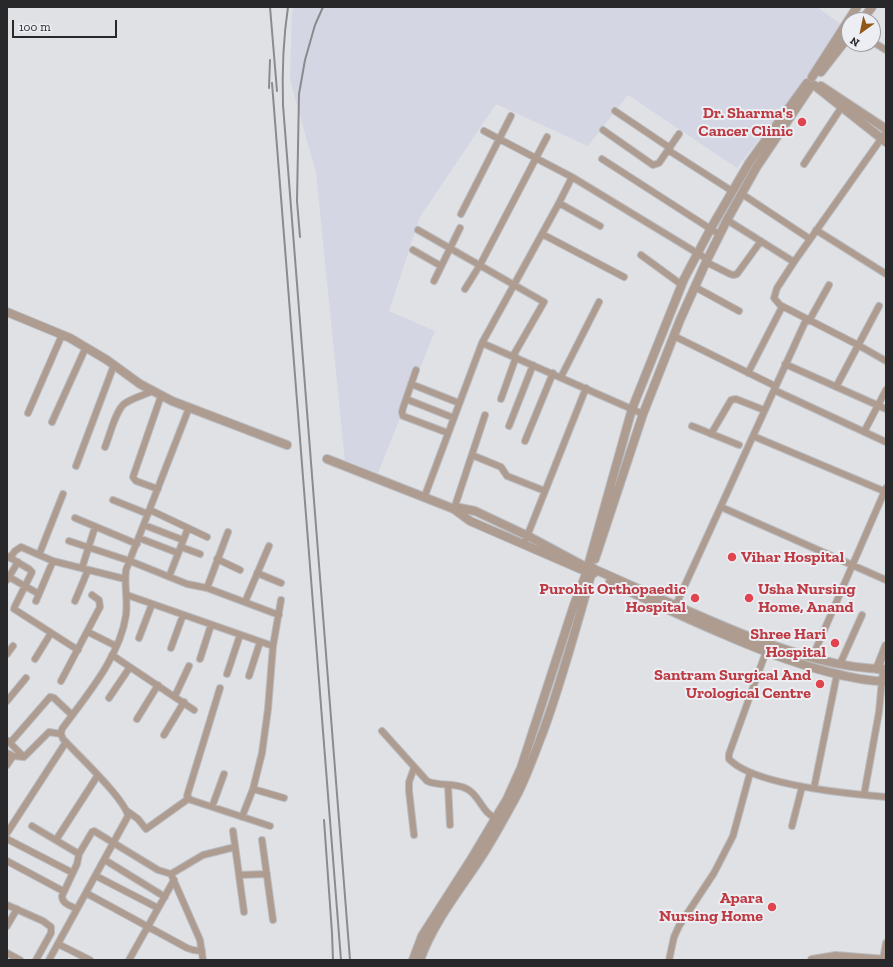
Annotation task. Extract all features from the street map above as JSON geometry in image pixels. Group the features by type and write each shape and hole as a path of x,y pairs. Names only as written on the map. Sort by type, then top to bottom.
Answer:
{"street":[{"path":"589,570 643,414 674,336 707,260 756,168 813,82 857,7"},
{"path":"413,960 422,936 470,861 518,791 532,762 554,704 570,650 589,570 632,409 682,285 710,228 749,163 841,46"},
{"path":"813,82 841,108 885,137 816,230 774,294 774,298 782,307 858,345 886,361"},
{"path":"813,82 886,129"},
{"path":"804,164 841,108"},
{"path":"615,111 732,191"},
{"path":"461,214 511,116"},
{"path":"603,130 653,165 659,163 679,134"},
{"path":"484,132 572,177 730,274 737,274 760,241"},
{"path":"465,289 480,265 547,137"},
{"path":"602,159 720,235"},
{"path":"424,498 482,342 560,203 572,177"},
{"path":"742,194 810,239"},
{"path":"560,203 600,226"},
{"path":"727,220 794,262"},
{"path":"434,281 460,228"},
{"path":"418,230 544,302 515,357 501,399"},
{"path":"816,230 886,274"},
{"path":"542,234 624,277"},
{"path":"413,250 441,266"},
{"path":"641,255 682,285"},
{"path":"674,609 785,364 807,320 829,286"},
{"path":"695,288 739,311"},
{"path":"561,377 599,302"},
{"path":"836,387 879,306"},
{"path":"748,373 782,307"},
{"path":"7,312 62,335 86,347 161,396 287,445"},
{"path":"28,413 62,335"},
{"path":"674,336 748,373 774,388 886,442"},
{"path":"482,342 643,414"},
{"path":"52,422 86,347"},
{"path":"785,364 886,409"},
{"path":"76,466 114,365"},
{"path":"509,426 533,365"},
{"path":"416,370 402,412 404,416 448,433"},
{"path":"525,441 553,374"},
{"path":"411,384 459,403"},
{"path":"524,544 586,388"},
{"path":"864,432 886,390"},
{"path":"105,447 118,414 125,404 153,391"},
{"path":"158,490 136,481 133,476 161,396"},
{"path":"406,399 454,418"},
{"path":"711,434 731,400 736,399 764,410"},
{"path":"188,799 146,829 138,819 128,811 98,775 66,742 61,734 62,729 92,688 112,655 122,632 126,616 126,570 189,408"},
{"path":"454,509 485,415"},
{"path":"692,426 739,445"},
{"path":"753,436 886,491 812,658"},
{"path":"472,455 501,467 507,476 545,492"},
{"path":"327,459 454,509 470,521 589,570 766,652 809,667 870,681 884,682"},
{"path":"39,555 64,494"},
{"path":"113,500 149,512 207,537"},
{"path":"721,507 886,580"},
{"path":"454,509 460,508 475,511 528,536 589,570"},
{"path":"75,518 95,527 178,553"},
{"path":"144,525 183,540"},
{"path":"75,601 85,569 89,547 95,527"},
{"path":"169,577 188,528"},
{"path":"207,588 228,532"},
{"path":"69,541 130,561 190,585 207,588 279,615"},
{"path":"181,546 200,554"},
{"path":"245,602 268,546"},
{"path":"78,650 14,609 32,572 30,569 9,557 20,547 53,561 125,579"},
{"path":"217,560 240,570"},
{"path":"36,601 53,561"},
{"path":"18,562 8,578 39,594"},
{"path":"257,574 281,583"},
{"path":"61,681 100,607 99,600 92,595"},
{"path":"127,596 274,646"},
{"path":"242,817 253,789 265,739 274,646 281,600"},
{"path":"139,638 152,604"},
{"path":"674,609 812,658 840,664 882,669"},
{"path":"171,648 183,615"},
{"path":"840,664 862,615"},
{"path":"200,658 212,625"},
{"path":"88,632 116,646"},
{"path":"35,659 51,633"},
{"path":"227,674 240,635"},
{"path":"249,676 260,642"},
{"path":"769,644 729,754 729,758 750,772 802,787 886,797"},
{"path":"7,654 13,646"},
{"path":"864,795 884,682 882,669 886,646"},
{"path":"112,655 194,710"},
{"path":"175,696 189,666"},
{"path":"110,698 130,667"},
{"path":"814,788 837,674"},
{"path":"7,700 26,678"},
{"path":"136,719 158,685"},
{"path":"188,799 187,794 220,688"},
{"path":"24,757 8,742 50,697 54,698 72,715"},
{"path":"164,735 184,702"},
{"path":"382,731 427,781 432,784 461,786 467,789 487,812 498,820"},
{"path":"24,757 49,732 61,734"},
{"path":"7,833 66,742"},
{"path":"7,753 13,756 24,757"},
{"path":"7,765 13,756"},
{"path":"414,768 409,782 414,835"},
{"path":"669,960 674,936 679,926 714,873 733,836 750,772"},
{"path":"212,807 224,774"},
{"path":"56,840 98,775"},
{"path":"448,785 450,825"},
{"path":"792,826 802,787"},
{"path":"253,789 284,798"},
{"path":"188,799 270,826"},
{"path":"49,960 127,821 128,811"},
{"path":"420,960 435,926 482,857 498,820"},
{"path":"32,826 78,854"},
{"path":"77,909 64,902 62,899 63,891 77,864 78,854 94,831 158,870 171,874 200,940 203,960"},
{"path":"233,831 244,912"},
{"path":"7,839 73,873"},
{"path":"262,840 273,920"},
{"path":"171,874 203,856 235,847"},
{"path":"105,860 165,897"},
{"path":"7,861 63,891"},
{"path":"239,875 267,874"},
{"path":"96,876 158,908"},
{"path":"129,960 174,880"},
{"path":"86,893 187,948 202,951"},
{"path":"7,905 43,921 51,927 51,933 36,960"},
{"path":"7,926 17,909"},
{"path":"812,960 836,956 884,960 886,943"},
{"path":"58,944 90,960"},
{"path":"7,954 20,960"}],"shaded area":[{"path":"294,7 817,7 841,24 841,32 737,168 628,95 588,146 496,104 420,217 389,311 435,331 378,473 345,461 316,173 290,80 292,13"}],"railway":[{"path":"270,7 277,91"},
{"path":"288,7 283,56 283,105 350,960"},
{"path":"300,237 297,201 299,94 305,60 315,25 323,7"},
{"path":"269,88 270,60"},
{"path":"272,83 341,960"},
{"path":"324,820 333,960"}],"place":[{"name":"Dr. Sharma's Cancer Clinic","path":"802,122"},
{"name":"Vihar Hospital","path":"732,557"},
{"name":"Purohit Orthopaedic Hospital","path":"695,598"},
{"name":"Usha Nursing Home, Anand","path":"749,598"},
{"name":"Shree Hari Hospital","path":"835,643"},
{"name":"Santram Surgical And Urological Centre","path":"820,684"},
{"name":"Apara Nursing Home","path":"772,907"}]}
